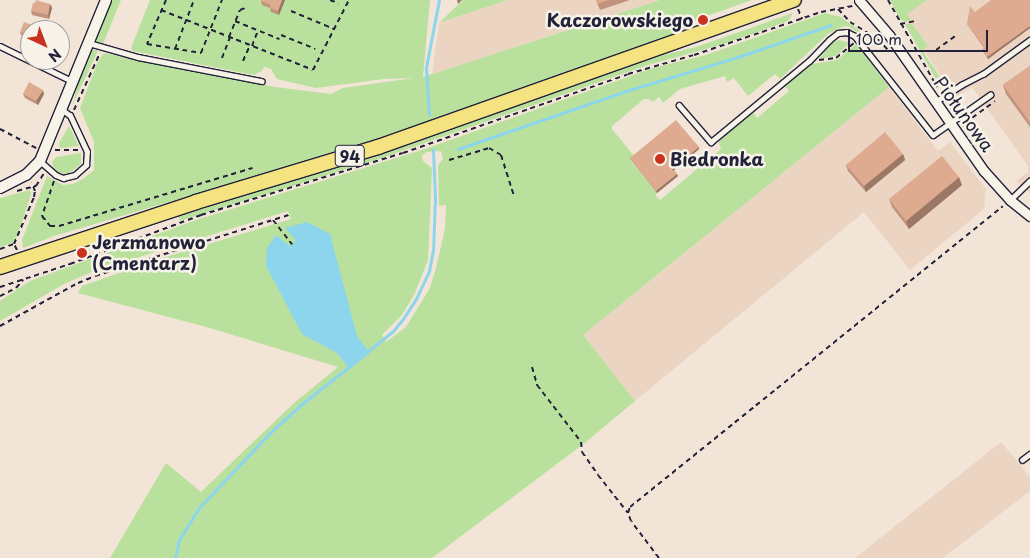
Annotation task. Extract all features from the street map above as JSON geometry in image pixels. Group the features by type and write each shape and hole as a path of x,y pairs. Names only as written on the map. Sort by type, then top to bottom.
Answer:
{"main road":[{"name":"94","path":"0,267 196,202 378,148 794,0"}],"street":[{"path":"0,188 26,175 46,154 106,0"},
{"name":"Piołunowa","path":"860,0 889,35 984,171 1010,200 1030,216"}],"lane":[{"path":"679,104 711,142 809,61 838,33 847,32 858,39 932,135 990,95"},
{"path":"935,102 983,74 1030,40"},
{"path":"89,43 104,48 262,81"},
{"path":"0,46 73,82"},
{"path":"46,154 56,175 68,178 84,168 87,152 70,116 62,110"},
{"path":"1010,200 1030,181"},
{"path":"1022,460 1030,454"}],"path":[{"path":"166,0 147,44 201,53 222,0"},
{"path":"175,48 194,0"},
{"path":"330,0 338,3"},
{"path":"162,10 313,70 349,0"},
{"path":"888,0 938,89"},
{"path":"222,58 240,10 245,8"},
{"path":"0,287 201,215 403,153 628,74 694,55 821,12 847,8"},
{"path":"837,9 850,22 878,39 892,56"},
{"path":"290,11 334,29"},
{"path":"900,24 916,21"},
{"path":"236,22 279,39"},
{"path":"243,62 258,30"},
{"path":"809,61 836,58 865,32"},
{"path":"281,35 315,49"},
{"path":"936,50 955,36"},
{"path":"74,111 95,59 104,48"},
{"path":"964,127 965,122 995,101"},
{"path":"0,129 46,154 81,149"},
{"path":"448,160 489,148 501,155 514,196"},
{"path":"56,175 42,216 50,226 59,226 252,168"},
{"path":"12,192 38,185 44,173"},
{"path":"0,249 14,244 34,197 34,187 26,175"},
{"path":"628,513 636,502 1010,200"},
{"path":"0,326 78,283 95,276 289,216"},
{"path":"273,220 292,244"},
{"path":"0,296 16,288 22,280"},
{"path":"532,367 537,385 581,442 582,452 659,558"}],"shaded area":[{"path":"508,0 660,0 432,74 439,23"},
{"path":"922,0 1030,0 1030,193 1016,181 1028,172 1028,166 972,87 955,98 908,26 901,13"},
{"path":"889,87 938,151 950,142 986,189 984,209 910,270 864,212 635,401 583,335"},
{"path":"1001,442 1030,477 1030,491 943,558 855,558"}],"green space":[{"path":"111,0 121,0 103,44 97,42 97,34"},
{"path":"150,0 430,0 423,77 660,0 752,0 690,22 691,26 669,39 388,137 54,236 23,248 22,240 47,176 63,185 73,184 94,170 94,142 80,108 98,61 104,53 275,87 331,94 343,88 414,78 384,79 316,88 277,79 271,69 264,67 262,71 253,75 133,51 131,48"},
{"path":"463,0 508,0 439,23"},
{"path":"890,0 927,0 907,14 911,20 905,22 900,19"},
{"path":"793,13 788,21 724,44 648,65 379,159 180,221 178,215 647,59 696,47"},
{"path":"825,13 841,17 860,31 860,34 848,26 828,34 780,79 775,74 748,96 734,78 727,82 725,76 680,89 663,103 659,97 653,102 649,99 644,99 612,126 612,129 635,157 631,161 657,193 655,195 660,200 721,149 719,143 721,139 753,112 757,118 789,91 785,86 812,64 837,60 856,44 889,87 583,335 635,401 586,442 432,558 110,558 166,463 201,492 294,403 338,367 210,328 78,293 82,286 156,260 291,219 288,211 94,271 64,284 0,321 0,301 30,281 196,220 425,149 653,68 706,55","holes":["441,151 443,159 438,165 439,206 446,205 445,229 430,288 406,327 386,342 382,335 402,315 415,293 428,260 432,168 423,161 422,156 426,152"]},
{"path":"905,24 912,24 928,46 922,50 946,86 941,88"},
{"path":"839,40 850,43 836,56 819,59 832,43"},
{"path":"91,49 98,51 72,106 81,75"},
{"path":"69,126 79,146 60,148 59,143"},
{"path":"81,153 81,164 68,174 59,173 53,166 52,162 56,157"},
{"path":"30,190 31,195 15,242 0,247 0,198"}],"water":[{"path":"307,222 330,234 357,336 370,353 350,369 337,353 302,334 266,266 267,248 276,235 290,246 296,240 285,228"}],"building":[{"path":"36,0 50,4 48,15 31,11"},
{"path":"261,0 282,0 278,11 270,8 271,5"},
{"path":"596,0 609,0 597,4"},
{"path":"991,0 1030,0 1030,26 987,57 982,50 985,48 967,24 970,6 975,12"},
{"path":"1030,66 1030,123 1003,85"},
{"path":"29,82 43,90 36,101 23,94"},
{"name":"Biedronka","path":"676,120 699,147 672,169 677,174 656,191 630,158"},
{"path":"885,132 903,154 864,186 846,165"},
{"path":"942,156 959,177 906,221 889,199"}],"waterway":[{"path":"429,115 426,68 439,0"},
{"path":"458,149 626,91 738,57 831,25"},
{"path":"366,353 394,330 403,319 416,299 429,271 433,251 435,199 433,150"},
{"path":"175,558 179,540 198,509 269,434 303,403 350,366"}],"place":[{"name":"Kaczorowskiego","path":"703,20"},
{"name":"Biedronka","path":"660,159"},
{"name":"Jerzmanowo (Cmentarz)","path":"82,253"}]}
